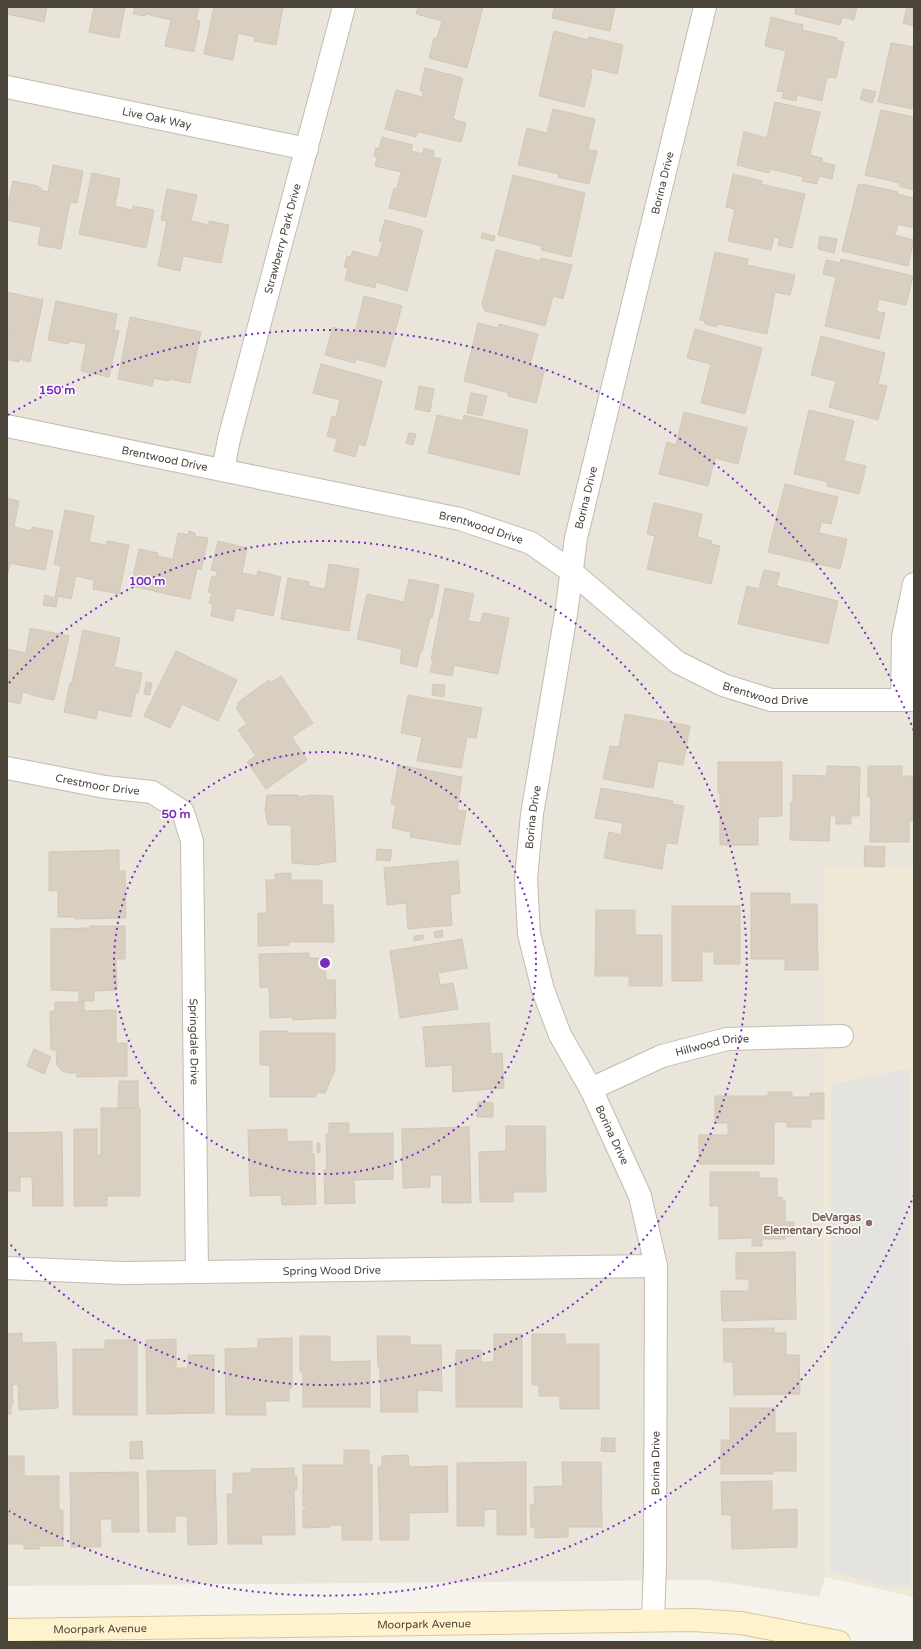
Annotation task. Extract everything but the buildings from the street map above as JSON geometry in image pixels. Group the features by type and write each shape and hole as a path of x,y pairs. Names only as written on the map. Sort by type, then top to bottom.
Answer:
{"main road":[{"name":"Moorpark Avenue","path":"7,1630 121,1635 653,1620 741,1623 839,1642"}],"street":[{"name":"Strawberry Park Drive","path":"223,470 232,428 344,7"},
{"name":"Borina Drive","path":"653,1620 655,1565 656,1266 640,1196 591,1089 560,1035 543,990 529,934 526,879 532,814 578,530 705,7"},
{"name":"Live Oak Way","path":"7,87 307,149"},
{"name":"Brentwood Drive","path":"7,426 460,519 531,543 572,572 678,662 723,684 771,700 908,700"},
{"path":"908,700 903,637 914,584"},
{"name":"Crestmoor Drive","path":"7,768 105,787 152,792 183,812"},
{"name":"Springdale Drive","path":"183,812 192,841 197,1272"},
{"name":"Hillwood Drive","path":"591,1089 662,1056 727,1039 842,1036"},
{"name":"Spring Wood Drive","path":"7,1268 122,1273 656,1266"}],"shaded area":[{"path":"7,7 914,7 914,869 824,867 825,1577 819,1597 709,1580 7,1586"},
{"name":"DeVargas Elementary School","path":"824,867 914,869 914,1597 825,1577"},
{"name":"DeVargas Elementary School","path":"910,1068 911,1586 888,1587 830,1571 831,1085"}],"place":[{"name":"DeVargas Elementary School","path":"869,1223"}]}
